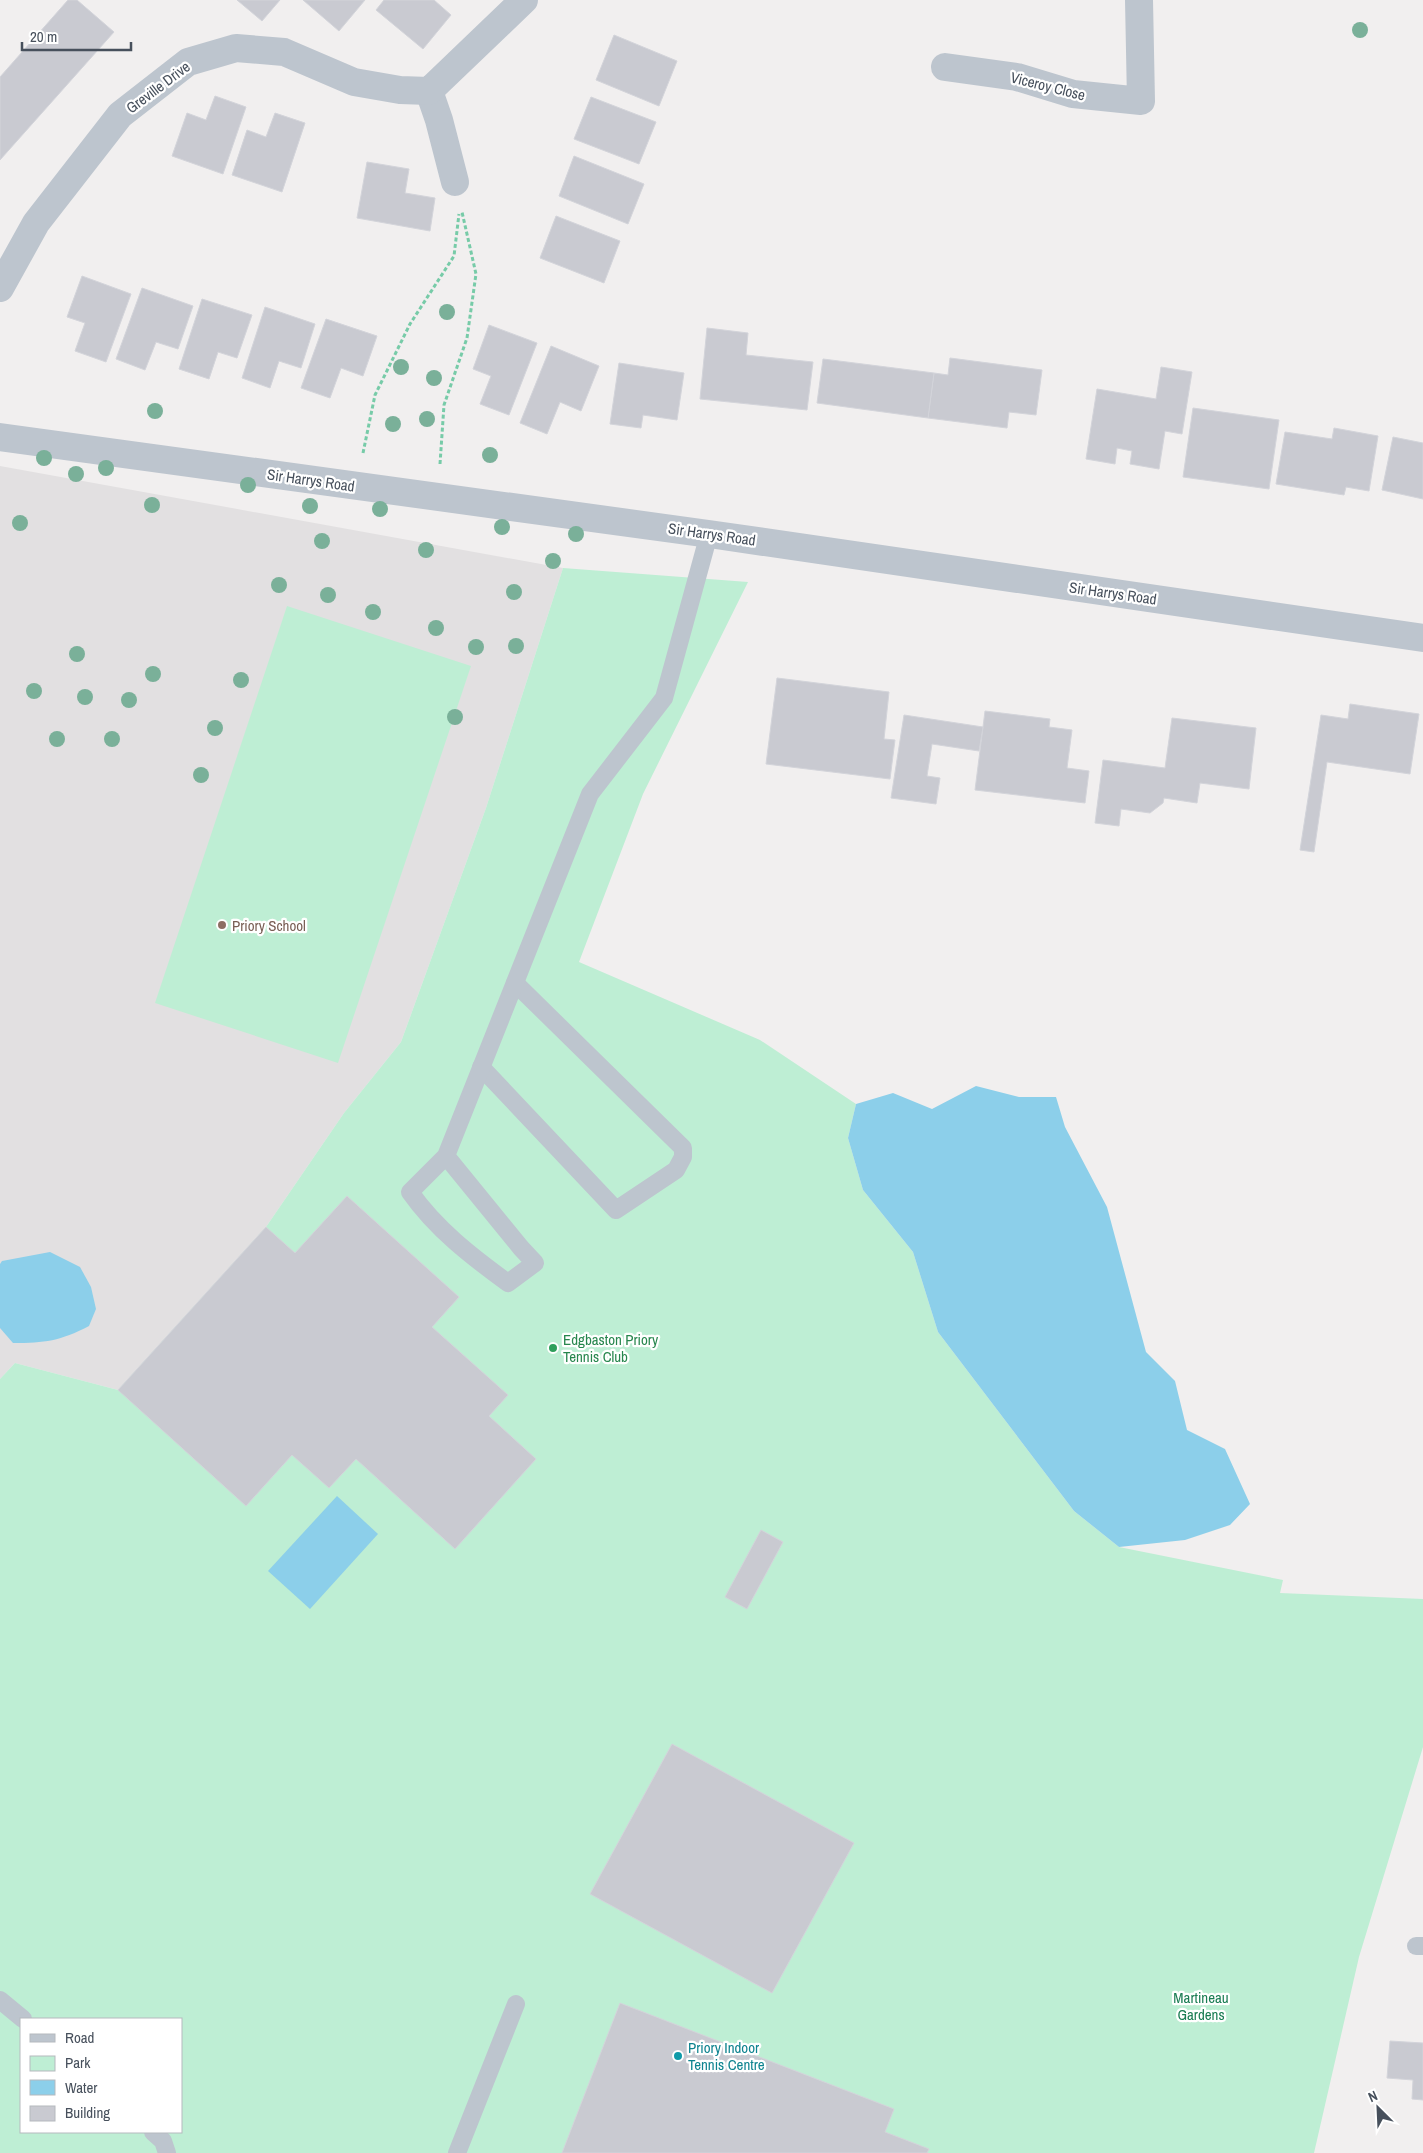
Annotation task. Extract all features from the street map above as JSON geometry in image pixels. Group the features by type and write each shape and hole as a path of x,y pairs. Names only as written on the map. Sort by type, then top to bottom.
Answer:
{"street":[{"path":"455,182 429,90 524,0"},
{"name":"Viceroy Close","path":"944,67 1017,77 1073,94 1141,101 1139,0"},
{"name":"Greville Drive","path":"0,288 36,223 120,115 188,62 236,48 284,52 354,82 400,90 429,90"},
{"name":"Sir Harrys Road","path":"0,437 709,534 1423,638"}],"lane":[{"path":"446,1156 535,1263 508,1283 467,1253 424,1212 410,1192 446,1156 590,794 664,698 709,534"},
{"path":"481,1067 616,1210 676,1170 683,1157 682,1148 515,983"},
{"path":"0,2000 22,2018"},
{"path":"457,2153 516,2004"},
{"path":"153,2133 163,2141 167,2153"}],"path":[{"path":"363,454 375,395 410,324 454,256 459,212 455,182"},
{"path":"440,467 444,406 467,338 476,274 455,182"}],"shaded area":[{"name":"Priory School","path":"0,466 563,568 486,808 401,1042 344,1113 266,1227 118,1390 15,1363 0,1379"}],"green space":[{"name":"Edgbaston Priory Tennis Club","path":"563,568 748,582 643,794 579,962 760,1040 856,1104 848,1138 863,1190 913,1252 938,1332 1074,1511 1119,1547 1283,1580 1280,1593 1423,1599 1423,1747 1359,1957 1314,2153 0,2153 0,1379 15,1363 118,1390 266,1227 344,1113 401,1042 486,808"},
{"path":"287,606 471,666 338,1063 155,1003"}],"water":[{"path":"976,1086 1019,1097 1056,1097 1065,1127 1107,1207 1146,1352 1175,1381 1187,1430 1225,1449 1250,1504 1230,1525 1185,1540 1119,1547 1074,1511 938,1332 913,1252 863,1190 848,1138 856,1104 893,1093 932,1109"},
{"path":"50,1252 80,1267 91,1287 96,1309 89,1326 69,1335 43,1342 13,1343 0,1328 0,1264 2,1261"},
{"path":"337,1496 378,1534 310,1609 268,1571"}],"building":[{"path":"68,0 77,0 114,32 0,160 0,77"},
{"path":"237,0 280,0 262,21"},
{"path":"303,0 365,0 339,31"},
{"path":"384,0 434,0 451,15 423,49 376,10"},
{"path":"614,35 677,61 659,106 596,80"},
{"path":"215,96 246,107 223,174 172,156 187,113 206,120"},
{"path":"591,97 656,122 639,164 574,139"},
{"path":"275,113 305,123 282,192 232,175 247,130 266,137"},
{"path":"574,156 644,184 628,224 559,196"},
{"path":"367,162 409,169 405,193 435,198 430,231 357,218"},
{"path":"556,216 620,241 604,283 540,258"},
{"path":"82,276 131,294 106,362 75,351 85,323 67,317"},
{"path":"142,288 193,306 178,349 156,342 145,370 116,359"},
{"path":"202,299 252,315 237,358 218,352 209,379 179,369"},
{"path":"265,307 315,324 301,368 279,361 270,388 242,378"},
{"path":"326,319 377,336 363,376 341,368 330,398 301,388"},
{"path":"489,325 537,343 509,415 480,404 491,376 473,369"},
{"path":"707,328 748,333 746,355 813,362 807,410 700,399"},
{"path":"551,346 599,366 581,411 560,402 547,434 520,423"},
{"path":"950,358 1042,370 1036,415 1009,412 1007,428 928,418 934,373 948,375"},
{"path":"823,359 934,373 928,418 817,403"},
{"path":"619,363 684,373 677,420 643,415 641,428 610,424"},
{"path":"1161,367 1192,372 1182,434 1165,431 1159,469 1130,464 1132,451 1117,448 1115,464 1086,459 1097,389 1156,399"},
{"path":"1193,408 1279,420 1269,489 1183,477"},
{"path":"1334,428 1378,436 1369,491 1346,487 1344,495 1276,484 1285,432 1332,439"},
{"path":"1393,437 1423,443 1423,499 1382,490"},
{"path":"777,678 889,692 884,739 895,740 890,779 766,764"},
{"path":"1350,704 1419,714 1410,774 1327,762 1314,852 1300,850 1321,715 1348,719"},
{"path":"985,711 1050,719 1049,727 1072,730 1067,768 1089,771 1085,803 975,790"},
{"path":"904,715 983,727 979,751 932,744 927,776 940,778 936,804 891,798"},
{"path":"1172,718 1256,728 1249,789 1200,783 1197,803 1164,798 1163,803 1150,813 1121,809 1119,826 1095,823 1103,760 1165,768"},
{"path":"347,1196 459,1297 432,1327 508,1395 489,1416 536,1459 455,1549 356,1459 329,1488 292,1455 246,1506 118,1390 266,1227 295,1253"},
{"path":"761,1530 783,1542 747,1609 725,1597"},
{"path":"672,1744 854,1843 772,1993 590,1894"},
{"name":"Priory Indoor Tennis Centre","path":"620,2003 894,2109 885,2132 929,2149 927,2153 562,2153"},
{"path":"1390,2041 1423,2043 1423,2100 1412,2099 1413,2080 1387,2078"}],"place":[{"name":"Priory School","path":"222,925"},
{"name":"Edgbaston Priory Tennis Club","path":"553,1348"},
{"name":"Priory Indoor Tennis Centre","path":"678,2056"}],"park label":[{"name":"Martineau Gardens","path":"1201,2006"}]}
